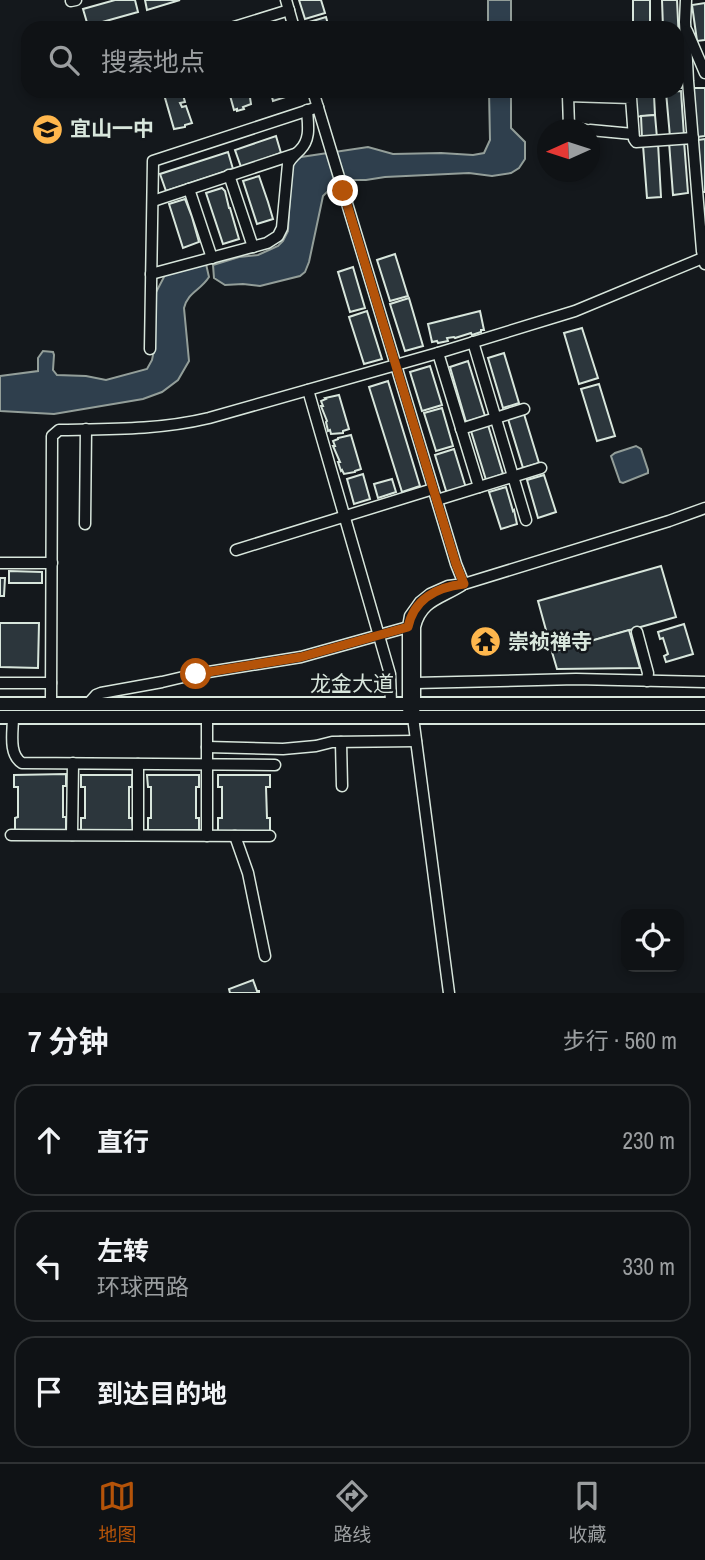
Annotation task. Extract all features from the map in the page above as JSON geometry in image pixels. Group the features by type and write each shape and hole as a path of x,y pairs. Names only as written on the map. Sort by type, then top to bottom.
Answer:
{"main road":[{"name":"龙金大道","path":"0,704 391,704 412,711 705,717"},
{"name":"龙金大道","path":"7,717 207,718 705,704"}],"street":[{"path":"51,704 52,436 59,430 140,429 209,418 575,311 705,260 693,138 686,0"},
{"path":"248,21 288,5"},
{"path":"686,28 705,72"},
{"path":"315,98 464,584"},
{"path":"568,98 569,119"},
{"path":"631,98 636,142 693,138"},
{"path":"150,349 153,161 318,107"},
{"path":"151,274 271,242 282,228 286,168 307,138 307,110"},
{"path":"600,131 633,134"},
{"path":"153,201 295,154"},
{"path":"229,175 253,247"},
{"path":"189,189 212,258"},
{"path":"472,342 527,520"},
{"path":"438,353 479,487"},
{"path":"308,390 390,674 391,704"},
{"path":"461,429 524,409"},
{"path":"85,524 86,429"},
{"path":"437,500 541,468"},
{"path":"236,550 433,489"},
{"path":"449,993 412,711 408,627 413,612 425,598 449,586 464,584 705,508"},
{"path":"0,563 51,563"},
{"path":"412,711 415,628 419,615 429,603 464,584"},
{"path":"88,704 101,693 301,657 408,627"},
{"path":"636,632 648,681"},
{"path":"415,683 576,679 705,682"},
{"path":"0,683 51,683"},
{"path":"7,717 13,754 19,762 275,765"},
{"path":"207,718 207,836"},
{"path":"207,747 284,749 341,742 416,741"},
{"path":"341,742 342,786"},
{"path":"72,835 73,763"},
{"path":"138,764 138,835"},
{"path":"11,835 270,836"},
{"path":"235,836 248,873 265,956"}],"water":[{"path":"488,0 511,0 511,21 488,21"},
{"path":"489,98 511,98 511,128 525,142 525,159 519,168 511,173 492,176 469,173 385,177 351,180 333,186 323,196 309,262 300,276 260,286 225,285 214,278 213,265 239,257 258,255 283,241 288,231 291,170 293,163 301,157 368,147 393,154 473,155 484,153 490,140"},
{"path":"206,264 209,277 188,298 184,308 189,361 178,380 162,392 143,399 54,414 0,411 0,376 38,371 38,358 43,351 53,352 53,370 57,375 106,380 147,369 154,350 153,298 166,273"},
{"path":"636,446 641,449 648,473 620,482 611,456"}],"building":[{"path":"115,0 135,0 138,12 106,21 87,21 83,9"},
{"path":"145,0 180,0 147,10"},
{"path":"299,0 321,0 325,13 305,19"},
{"path":"633,0 650,0 650,21 633,21"},
{"path":"662,0 677,0 678,21 663,21"},
{"path":"705,3 705,40 697,41 692,5"},
{"path":"693,88 705,88 705,136 697,137"},
{"path":"165,98 184,98 185,102 180,103 182,107 186,106 192,123 174,129"},
{"path":"231,98 250,98 251,104 243,107 244,109 234,110"},
{"path":"633,98 654,98 655,115 634,117"},
{"path":"667,98 681,98 684,136 670,137"},
{"path":"655,115 657,138 642,139 641,116"},
{"path":"276,136 281,153 241,167 235,150"},
{"path":"705,139 705,192 702,192 698,140"},
{"path":"684,141 688,193 673,195 669,142"},
{"path":"658,143 661,197 647,198 643,145"},
{"path":"228,152 233,169 166,191 160,174"},
{"path":"259,176 273,219 257,224 243,181"},
{"path":"222,188 239,239 223,244 206,193"},
{"path":"185,199 199,242 183,248 169,204"},
{"path":"395,254 408,296 390,301 377,260"},
{"path":"353,267 365,308 350,312 338,272"},
{"path":"409,298 423,346 405,351 390,304"},
{"path":"367,311 382,359 364,364 349,317"},
{"path":"480,311 484,330 481,332 447,338 448,341 432,342 428,324"},
{"path":"582,328 598,378 579,384 564,333"},
{"path":"504,353 519,403 503,408 488,358"},
{"path":"468,361 485,416 466,422 450,367"},
{"path":"430,366 442,405 422,411 410,372"},
{"path":"388,381 420,486 402,492 369,387"},
{"path":"599,384 615,436 597,441 581,389"},
{"path":"339,395 349,429 343,433 331,434 321,401"},
{"path":"442,408 453,446 436,451 424,413"},
{"path":"524,414 539,463 523,468 508,419"},
{"path":"488,425 503,474 486,480 471,431"},
{"path":"351,435 361,469 344,474 333,441"},
{"path":"454,449 466,488 447,494 435,455"},
{"path":"363,474 370,499 354,504 347,479"},
{"path":"544,475 556,512 538,518 527,480"},
{"path":"392,479 396,492 378,498 374,484"},
{"path":"506,487 517,524 501,529 489,492"},
{"path":"661,566 676,617 552,652 538,601"},
{"path":"9,571 42,572 42,583 9,583"},
{"path":"0,578 5,578 4,596 0,596"},
{"path":"0,623 39,623 38,668 0,667"},
{"path":"684,624 693,654 666,662 664,656 668,654 658,632"},
{"path":"629,630 640,668 557,669 552,652"},
{"path":"66,774 66,786 63,786 63,817 66,817 66,830 15,830 18,787 14,787 14,775"},
{"path":"81,775 132,775 132,787 129,787 129,818 132,818 133,830 81,830 81,818 85,818 85,787 81,787"},
{"path":"147,775 199,775 199,787 196,787 196,818 199,818 199,830 148,830 148,818 151,818 151,787 148,787"},
{"path":"218,775 270,775 270,787 266,787 270,831 218,831 218,818 222,818 222,787 218,787"},
{"path":"253,980 259,993 230,993 229,989"}],"place":[{"name":"宜山一中","path":"47,129"},
{"name":"崇祯禅寺","path":"485,642"}],"route":[{"path":"196,674 301,657 408,627 410,616 425,598 449,586 464,584 343,191"}]}
